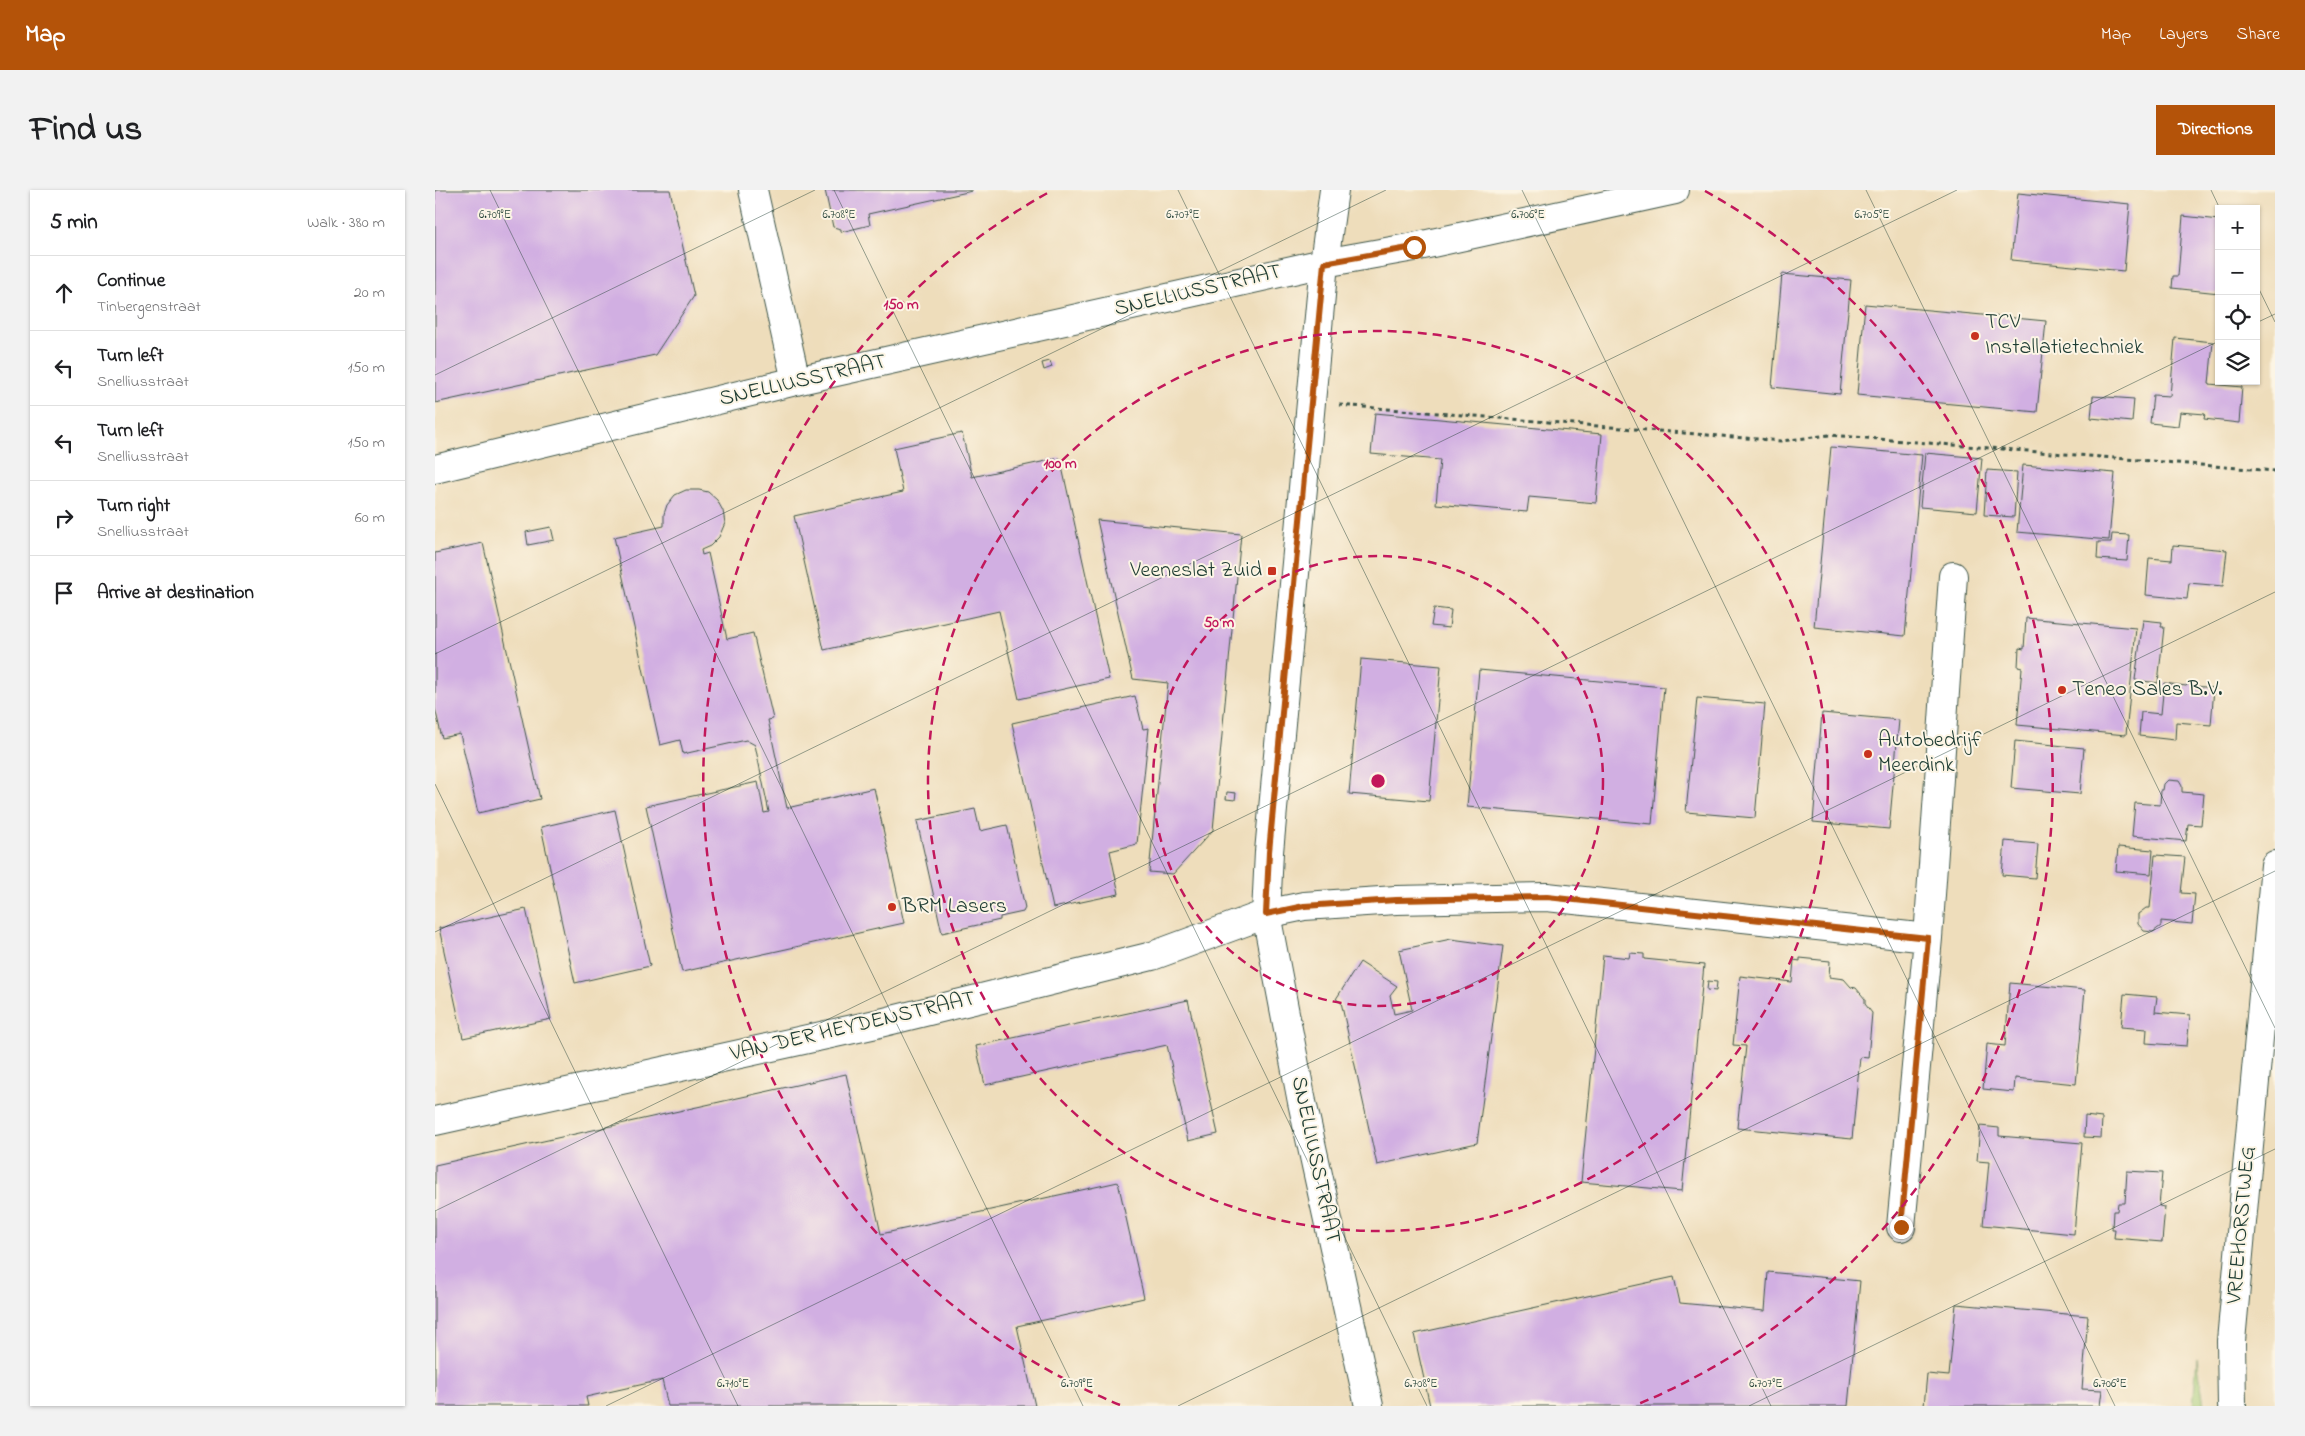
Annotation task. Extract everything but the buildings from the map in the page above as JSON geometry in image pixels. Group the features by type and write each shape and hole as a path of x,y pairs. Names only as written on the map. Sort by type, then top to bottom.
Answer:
{"street":[{"path":"753,190 796,381"},
{"path":"1334,190 1324,263 1414,247 1675,190"},
{"name":"SNELLIUSSTRAAT","path":"435,469 796,381 1324,263 1269,852 1266,914 1302,1102 1369,1406"},
{"path":"1901,1227 1928,938 1953,576"},
{"name":"VREEHORSTWEG","path":"2232,1406 2231,1341 2275,865"},
{"path":"1266,914 1304,906 1387,901 1547,897 1928,938"},
{"name":"VAN DER HEYDENSTRAAT","path":"435,1121 876,1024 1152,956 1266,914"}],"path":[{"path":"1311,402 1782,442 1829,435 2275,471"}],"green space":[{"path":"2197,1358 2204,1406 2193,1406"}],"place":[{"name":"TCV Installatietechniek","path":"1975,336"},
{"name":"Veeneslat Zuid","path":"1272,571"},
{"name":"Teneo Sales B.V.","path":"2062,690"},
{"name":"Autobedrijf Meerdink","path":"1868,754"},
{"name":"BRM Lasers","path":"892,907"}],"route":[{"path":"1414,247 1324,263 1269,852 1266,914 1304,906 1396,900 1547,897 1928,938 1901,1227"}]}
